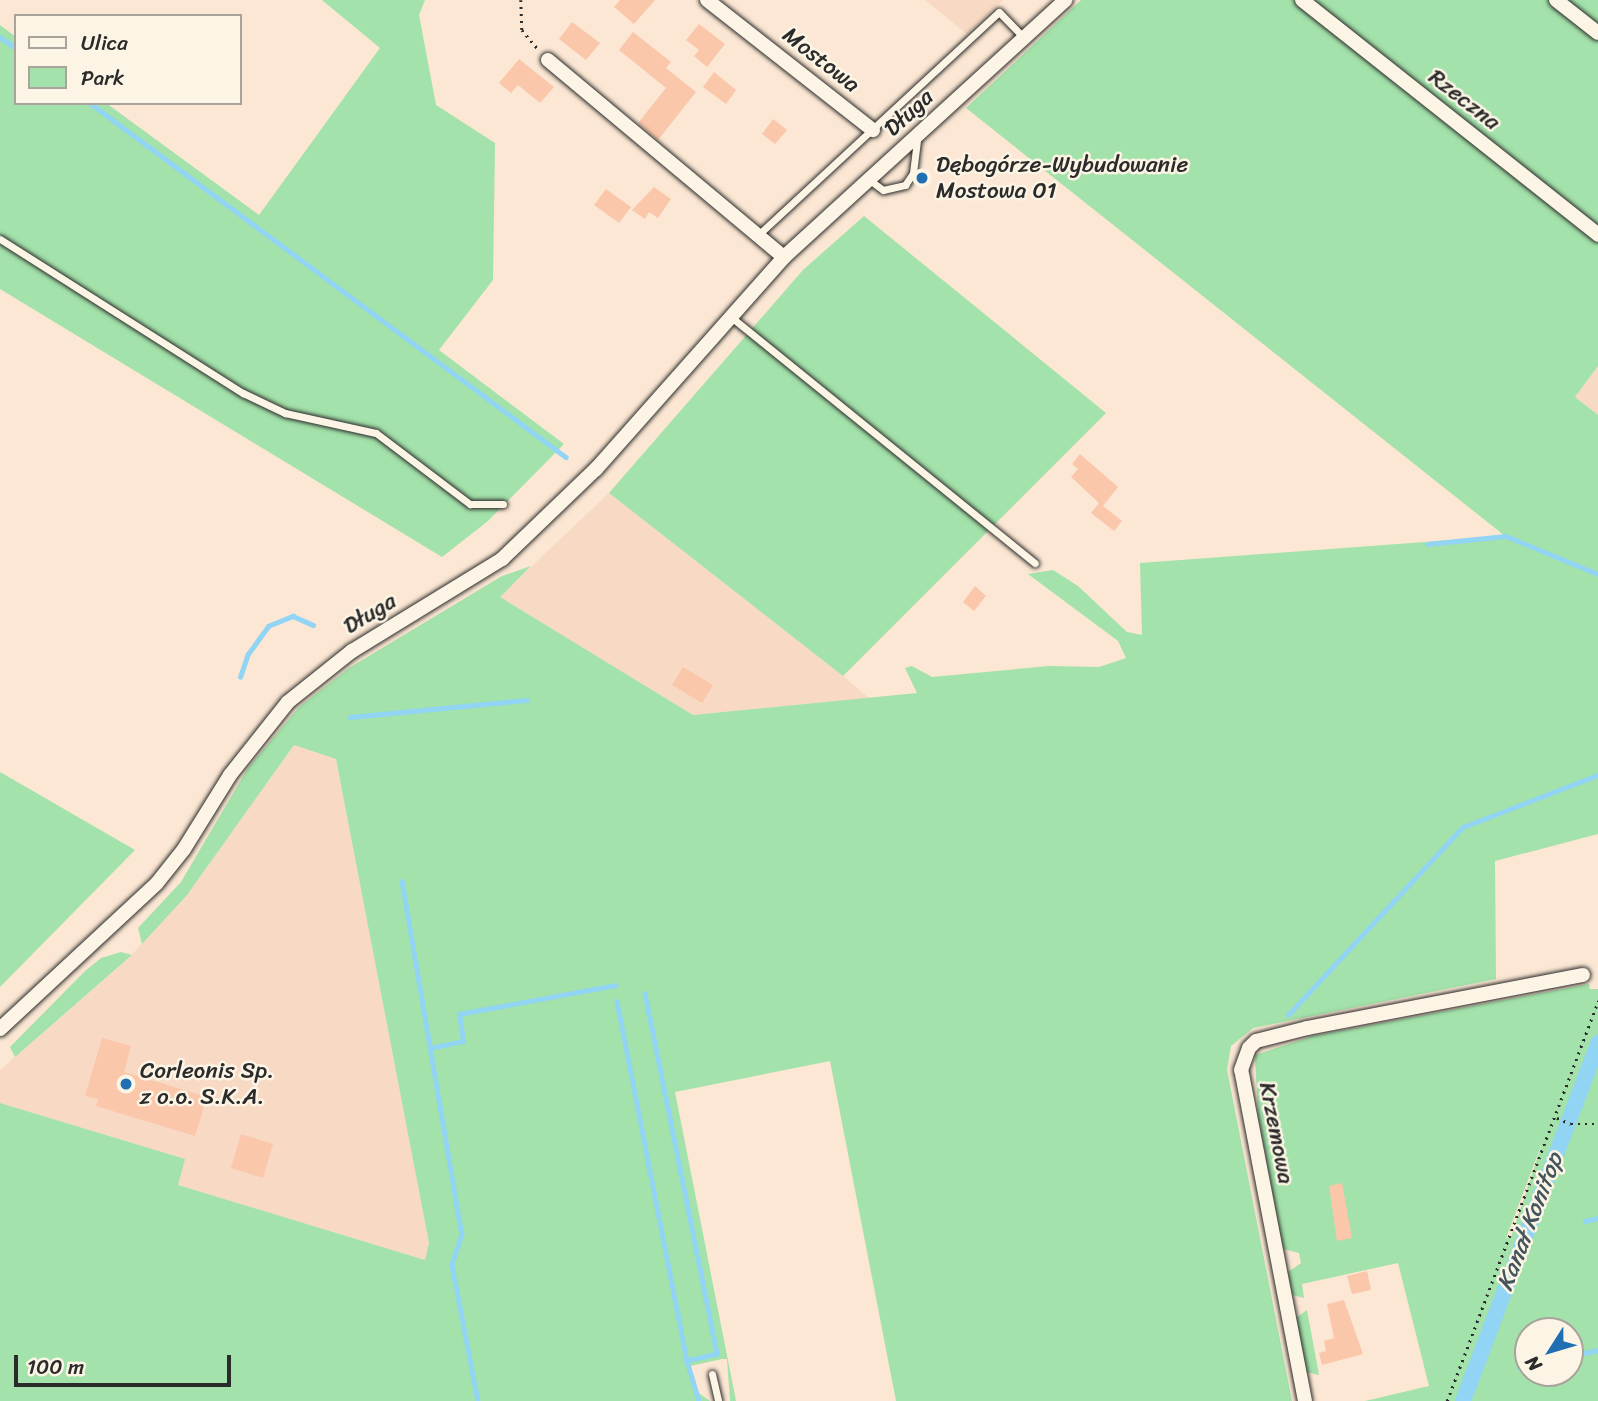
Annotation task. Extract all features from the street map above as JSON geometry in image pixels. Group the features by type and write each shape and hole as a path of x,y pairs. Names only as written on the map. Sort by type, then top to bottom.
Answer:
{"street":[{"name":"Mostowa","path":"707,0 873,130"},
{"name":"Długa","path":"0,1029 157,883 184,849 230,775 288,702 352,651 502,559 596,469 784,257 871,181 1065,0"},
{"name":"Rzeczna","path":"1302,0 1598,235"},
{"path":"1556,0 1598,33"},
{"path":"548,60 784,257"},
{"name":"Krzemowa","path":"1305,1401 1241,1070 1249,1048 1256,1041 1307,1028 1583,975"}],"lane":[{"path":"758,235 999,12 1023,37"},
{"path":"871,181 883,191 905,185 913,173 917,136"},
{"path":"0,239 243,393 285,413 376,433 470,504 503,504"},
{"path":"731,317 1035,562"},
{"path":"712,1374 718,1401"}],"path":[{"path":"521,0 522,30 548,60"},
{"path":"1447,1401 1558,1118 1598,1001"},
{"path":"1558,1118 1571,1124 1598,1124"}],"shaded area":[{"path":"925,0 1003,0 967,34"},
{"path":"1598,366 1598,415 1575,397"},
{"path":"609,493 869,698 693,715 499,597"},
{"path":"294,745 336,759 429,1243 425,1260 177,1185 184,1159 0,1103 0,1070 127,960 187,895"}],"green space":[{"path":"322,0 425,0 419,15 436,105 495,143 493,280 439,350 564,444 488,521 442,557 0,289 0,25 14,36 14,105 109,105 259,215 380,48"},
{"path":"1081,0 1598,0 1598,366 1575,397 1598,415 1598,834 1495,861 1496,979 1253,1028 1231,1046 1227,1070 1292,1401 896,1401 830,1061 675,1092 736,1401 730,1401 727,1359 722,1359 690,1366 696,1391 710,1401 0,1401 0,1103 185,1159 178,1185 425,1260 429,1243 336,759 294,745 187,895 142,944 138,928 181,882 248,768 299,707 349,668 502,576 531,566 500,597 693,715 917,693 905,668 912,666 932,677 1049,666 1099,667 1126,658 1118,641 1028,574 1053,570 1078,586 1127,632 1142,635 1140,563 1505,536 966,108"},
{"path":"864,216 1106,413 843,676 609,493 803,270"},
{"path":"0,772 135,850 0,987"},
{"path":"121,952 132,955 15,1057 10,1047 85,971 101,958"},
{"path":"1589,984 1590,989 1598,989 1598,1401 1365,1401 1429,1386 1398,1263 1302,1284 1304,1298 1292,1295 1288,1272 1301,1263 1299,1253 1283,1249 1258,1115 1255,1055 1313,1036","holes":["1544,1138 1511,1237 1506,1238"]},
{"path":"1307,1310 1319,1375 1306,1372 1296,1318"}],"building":[{"path":"620,0 655,0 634,24 614,7"},
{"path":"572,22 600,43 586,60 559,39"},
{"path":"699,24 725,44 707,67 694,56 699,50 686,40"},
{"path":"633,32 671,62 666,68 696,92 658,140 638,123 666,88 619,50"},
{"path":"519,59 554,87 540,103 518,85 511,93 499,83"},
{"path":"714,72 736,90 726,104 703,87"},
{"path":"773,119 787,130 775,144 762,134"},
{"path":"654,187 671,199 658,218 649,212 645,219 632,210"},
{"path":"606,189 631,207 619,223 594,205"},
{"path":"1080,454 1118,487 1103,506 1122,521 1114,531 1091,513 1099,503 1071,477 1078,469 1072,464"},
{"path":"975,586 986,596 974,611 963,602"},
{"path":"683,667 713,685 702,703 672,685"},
{"name":"Corleonis Sp. z o.o. S.K.A.","path":"102,1038 131,1046 124,1072 207,1097 195,1136 96,1106 98,1099 85,1096"},
{"path":"241,1134 273,1144 263,1178 231,1168"},
{"path":"1342,1183 1352,1238 1337,1241 1329,1186"},
{"path":"1367,1271 1371,1290 1352,1294 1347,1276"},
{"path":"1344,1300 1363,1354 1322,1365 1319,1353 1326,1351 1324,1341 1334,1338 1327,1304"}],"waterway":[{"path":"0,37 14,47"},
{"path":"93,105 566,457"},
{"path":"1427,544 1506,536 1598,574"},
{"path":"240,677 248,654 268,626 293,616 313,625"},
{"path":"350,717 526,700"},
{"path":"1288,1015 1463,827 1598,775"},
{"path":"402,881 462,1234 452,1265 478,1401"},
{"path":"430,1048 463,1041 459,1014 615,985"},
{"path":"645,993 717,1354 687,1361 699,1401"},
{"path":"617,1001 687,1361"},
{"name":"Kanał Konitop","path":"1463,1401 1598,1043"},
{"path":"1585,1221 1598,1218"},
{"path":"1584,1353 1598,1350"}],"place":[{"name":"Dębogórze-Wybudowanie Mostowa 01","path":"922,178"},
{"name":"Corleonis Sp. z o.o. S.K.A.","path":"126,1084"}]}
